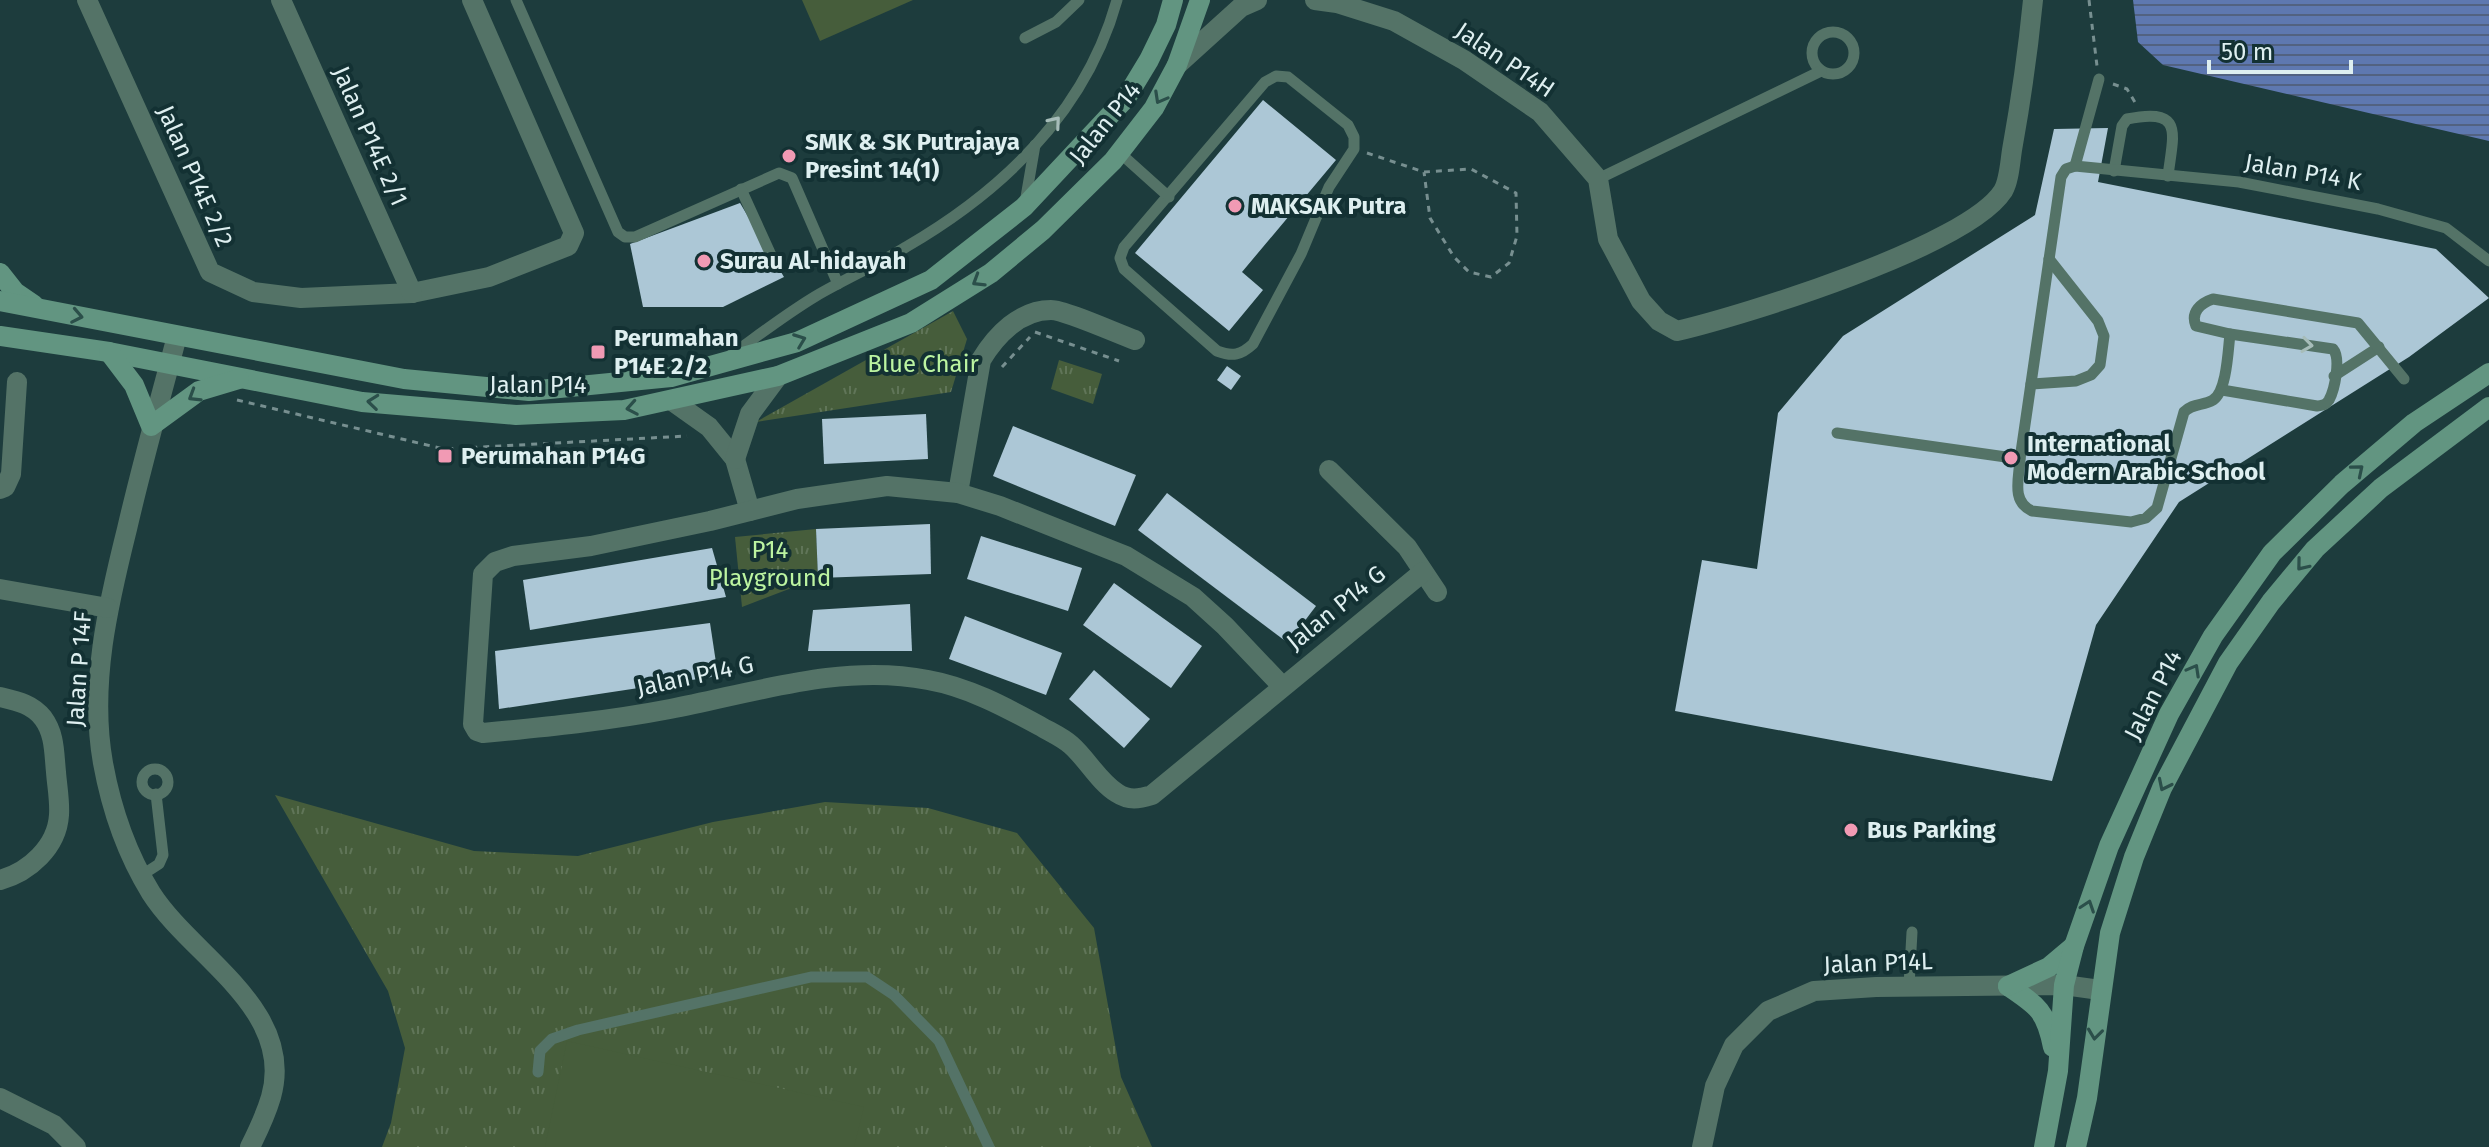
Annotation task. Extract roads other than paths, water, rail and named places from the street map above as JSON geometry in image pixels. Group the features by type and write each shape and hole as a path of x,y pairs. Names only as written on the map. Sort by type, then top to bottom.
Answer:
{"main road":[{"name":"Jalan P14","path":"0,301 404,379 529,391 671,377 797,342 931,280 1024,207 1126,98 1166,25 1173,0"},
{"name":"Jalan P14","path":"0,336 109,352 362,402 516,415 624,410 778,376 911,323 991,273 1043,230 1120,153 1154,108 1177,65 1200,0"},
{"path":"0,273 15,292 41,309"},
{"path":"109,352 134,385 151,426 199,391 243,378"},
{"name":"Jalan P14","path":"2044,1147 2058,1071 2064,985 2074,946 2109,846 2169,714 2213,636 2272,553 2342,484 2414,423 2489,373"},
{"path":"2076,1147 2087,1098 2110,933 2134,857 2162,788 2228,663 2271,602 2315,549 2381,488 2489,407"},
{"path":"2008,986 2049,967 2074,946"},
{"path":"2008,986 2037,1005 2049,1026 2058,1071"}],"street":[{"name":"Jalan P14E 2/2","path":"87,0 210,272 253,292 301,298 412,293 489,277 568,246 574,233 472,0"},
{"name":"Jalan P14E 2/1","path":"281,0 412,293"},
{"path":"1177,65 1241,7 1257,0"},
{"name":"Jalan P14H","path":"1315,0 1376,7 1394,21 1464,60 1540,112 1598,179"},
{"path":"1598,179 1608,239 1641,301 1659,321 1677,331 1738,316 1896,258 1976,218 1992,205 2005,188 2025,84 2033,0"},
{"path":"958,493 981,360 990,344 1018,319 1053,309 1135,340"},
{"name":"Jalan P 14F","path":"177,336 151,426 108,608 98,712 103,763 128,850 152,894 188,939 231,980 257,1013 270,1037 275,1063 272,1095 250,1147"},
{"path":"735,459 750,414 778,376"},
{"path":"0,489 5,487 11,474 17,382"},
{"path":"671,400 709,427 735,459 750,511"},
{"path":"1329,470 1407,547 1437,592"},
{"name":"Jalan P14 G","path":"1282,686 1193,597 1126,556 1000,506 958,493 887,486 797,499 591,546 513,556 495,562 483,574 473,724 477,731 483,733 600,721 694,705 784,684 843,676 927,679 968,691 1020,715 1069,743 1116,793 1133,800 1152,795 1423,572"},
{"path":"0,589 108,608"},
{"path":"0,697 26,704 42,716 52,733 59,814 55,837 40,856 21,872 0,880"},
{"name":"Jalan P14L","path":"1702,1147 1715,1086 1734,1045 1768,1011 1814,991 1909,986 2064,985 2100,990"},
{"path":"0,1098 54,1125 76,1147"}],"lane":[{"path":"516,0 618,232 625,237 635,237 779,173 786,174 792,178 838,284"},
{"path":"1025,38 1056,22 1079,0"},
{"path":"721,363 781,318 906,247 963,210 1005,177 1058,119 1092,68 1117,0"},
{"path":"1598,179 1821,71"},
{"path":"1276,76 1288,77 1348,125 1354,137 1354,149 1329,187 1301,254 1253,344 1242,353 1229,356 1217,351 1124,269 1120,258 1124,247 1169,197 1265,82 1276,76"},
{"path":"2099,79 2075,166 2066,169 2061,177 2020,459 2017,498 2022,507 2032,511 2131,522 2146,518 2157,508 2184,412 2190,406 2209,402 2222,390 2230,334"},
{"path":"2114,171 2122,126 2127,119 2163,119 2174,129 2168,176"},
{"path":"1024,207 1035,145"},
{"path":"1120,153 1169,197"},
{"name":"Jalan P14 K","path":"2075,166 2239,182 2378,209 2446,228 2489,261"},
{"path":"741,189 771,255"},
{"path":"2031,384 2076,381 2091,375 2100,365 2104,336 2098,321 2049,259"},
{"path":"2222,390 2324,405 2329,399 2338,359 2333,349 2196,326 2194,321 2199,306 2213,299 2358,323 2404,379"},
{"path":"2334,376 2379,347"},
{"path":"1837,433 2020,459"},
{"path":"142,875 159,864 163,855 156,794"},
{"path":"1909,986 1912,932"},
{"path":"538,1072 540,1051 552,1039 578,1030 811,977 867,977 894,995 939,1041 989,1147"}],"water":[{"path":"2133,0 2489,0 2489,141 2163,65 2138,42"}],"place":[{"name":"SMK & SK Putrajaya Presint 14(1)","path":"789,156"},
{"name":"MAKSAK Putra","path":"1235,206"},
{"name":"Surau Al-hidayah","path":"704,261"},
{"name":"Perumahan P14E 2/2","path":"598,352"},
{"name":"Perumahan P14G","path":"445,456"},
{"name":"International Modern Arabic School","path":"2011,458"},
{"name":"Bus Parking","path":"1851,830"}],"park label":[{"name":"Blue Chair","path":"923,364"},
{"name":"P14 Playground","path":"770,564"}]}
